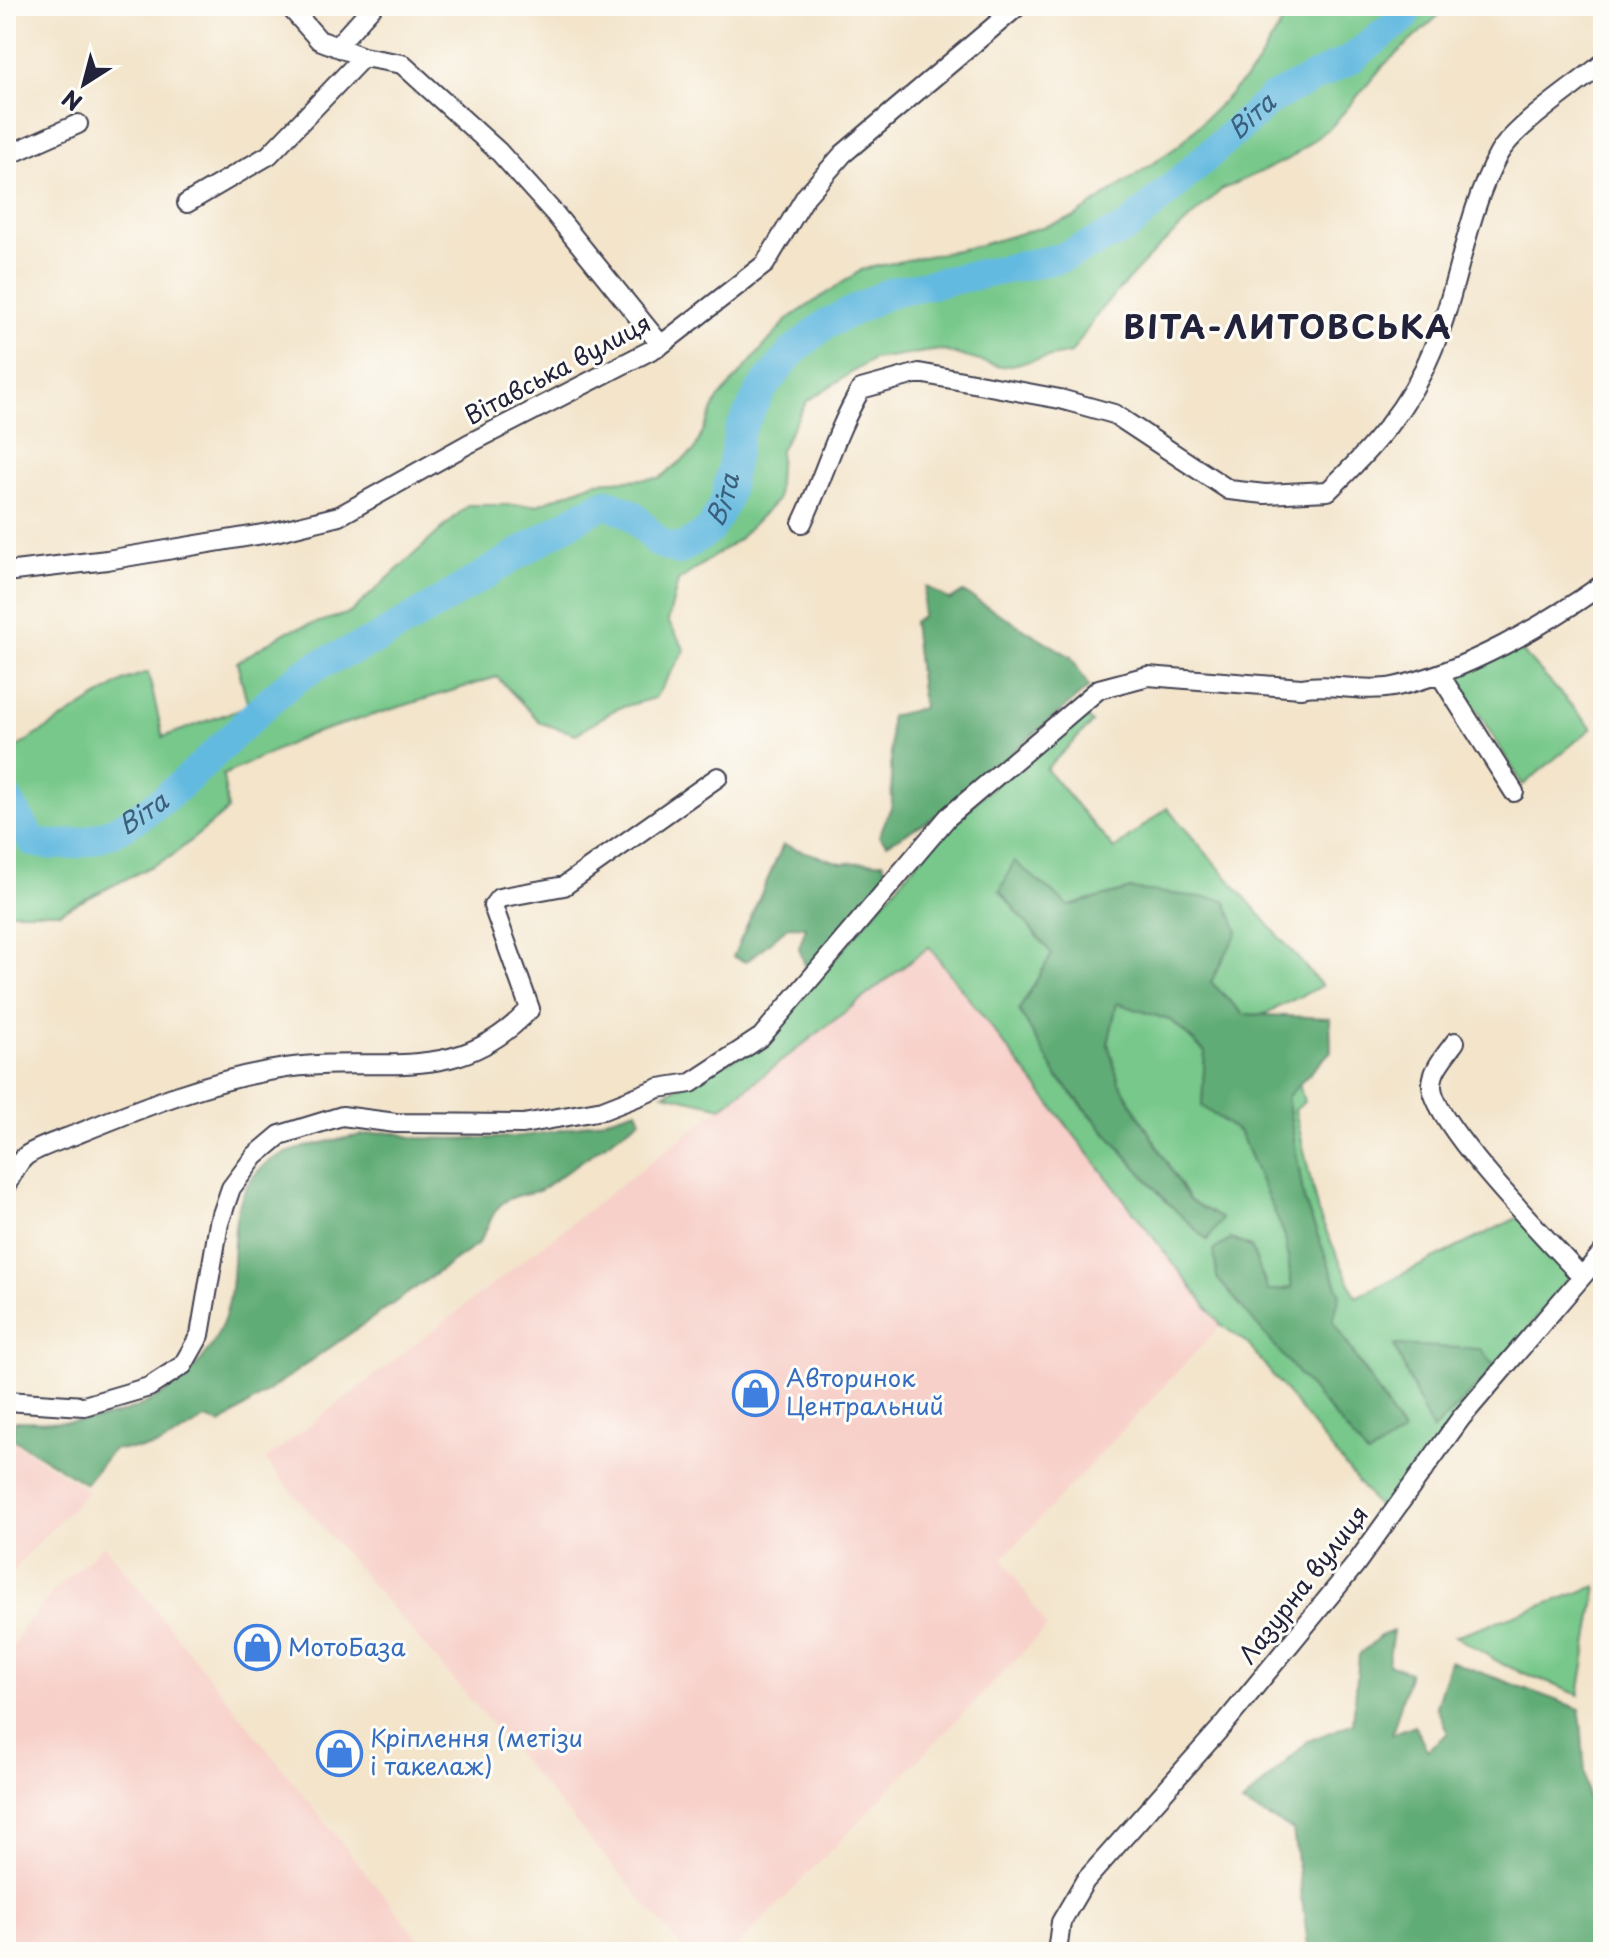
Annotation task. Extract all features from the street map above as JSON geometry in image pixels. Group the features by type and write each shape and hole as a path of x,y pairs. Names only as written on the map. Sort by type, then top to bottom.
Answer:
{"street":[{"path":"289,6 319,40 363,57 402,64 499,152 555,214 661,345"},
{"path":"336,47 373,6"},
{"name":"Вітавська вулиця","path":"6,572 107,560 275,532 339,516 468,444 661,345 765,264 812,188 843,154 1018,6"},
{"path":"187,203 269,155 363,57"},
{"path":"802,523 828,466 845,416 861,389 919,373 1060,399 1114,414 1229,490 1265,494 1328,491 1360,461 1406,403 1433,350 1480,199 1499,153 1521,130 1603,63"},
{"path":"6,156 78,124"},
{"path":"6,1401 84,1406 149,1387 183,1365 200,1335 219,1223 231,1188 255,1156 280,1135 342,1116 396,1123 523,1124 603,1110 659,1088 691,1083 761,1037 854,922 893,884 948,817 1099,689 1148,676 1301,688 1322,684 1352,690 1391,687 1440,675 1518,635 1603,584"},
{"path":"1440,675 1514,792"},
{"path":"6,1185 25,1156 201,1088 285,1068 393,1062 418,1064 462,1057 508,1032 530,1009 493,906 499,898 564,886 718,777"},
{"path":"1455,1042 1435,1070 1431,1088 1447,1124 1580,1275"},
{"name":"Лазурна вулиця","path":"1057,1952 1061,1922 1085,1881 1208,1743 1355,1565 1461,1418 1580,1275 1603,1252"}],"shaded area":[{"name":"Авторинок Центральний","path":"929,947 1221,1325 1003,1558 1047,1627 732,1952 686,1952 265,1460"},
{"path":"6,1437 88,1491 21,1561 6,1583"},
{"path":"104,1545 429,1952 6,1952 6,1658 24,1626 55,1590"}],"green space":[{"path":"1292,6 1449,6 1383,66 1332,126 1289,159 1221,190 1153,253 1102,308 1071,353 1001,367 941,350 873,359 807,401 780,450 777,500 739,539 678,581 668,621 685,650 655,698 616,709 576,734 541,723 497,677 308,735 223,775 228,810 172,856 60,912 6,912 6,754 125,680 148,672 163,737 248,706 237,662 288,631 350,613 468,505 537,505 596,482 660,478 694,451 718,399 788,319 863,269 977,246 1073,218 1178,146 1253,71"},
{"path":"926,586 950,600 963,592 1071,657 1089,687 940,814 887,844 879,836 892,805 890,716 923,708 913,622 922,616"},
{"path":"1517,646 1592,728 1523,785 1455,675"},
{"path":"1082,712 1092,723 1046,769 1114,849 1167,808 1322,986 1262,1015 1243,1014 1210,982 1238,931 1131,889 1069,906 1000,891 1052,954 1057,1077 1167,1202 1207,1240 1222,1219 1189,1200 1119,1082 1108,1044 1117,1002 1172,1021 1205,1052 1202,1106 1240,1133 1285,1236 1292,1288 1268,1291 1251,1247 1231,1239 1367,1456 1403,1432 1333,1320 1340,1293 1304,1200 1287,1097 1299,1084 1304,1102 1295,1110 1318,1213 1356,1297 1519,1217 1572,1274 1381,1511 1247,1343 1221,1325 929,947 722,1107 664,1094 763,1044 951,822"},
{"path":"783,845 841,863 883,862 888,879 807,971 799,948 806,927 789,926 746,962 733,957"},
{"path":"1014,861 1069,906 1131,889 1225,900 1238,931 1211,982 1243,1014 1330,1018 1331,1051 1287,1097 1304,1200 1340,1294 1333,1321 1403,1433 1368,1456 1217,1278 1214,1250 1231,1239 1251,1247 1268,1291 1292,1288 1285,1236 1240,1133 1202,1106 1205,1052 1172,1021 1117,1003 1108,1044 1119,1082 1189,1200 1222,1219 1207,1240 1167,1202 1057,1076 1019,1010 1052,954 1000,891"},
{"path":"637,1110 641,1119 539,1191 512,1198 498,1207 478,1244 221,1424 205,1419 153,1447 113,1449 85,1484 12,1438 15,1421 82,1421 136,1408 160,1396 200,1362 225,1315 240,1202 256,1173 270,1161 293,1151 361,1135 394,1132 436,1139 532,1135"},
{"path":"1394,1345 1481,1349 1496,1368 1432,1431"},
{"path":"1597,1586 1579,1695 1504,1665 1455,1636"},
{"path":"1393,1631 1388,1664 1410,1672 1392,1734 1415,1725 1427,1750 1448,1733 1436,1706 1450,1661 1580,1709 1587,1798 1603,1807 1603,1920 1587,1952 1306,1952 1308,1945 1293,1830 1242,1804 1308,1741 1353,1723 1359,1655 1380,1636"}],"waterway":[{"name":"Віта","path":"6,797 33,842 70,844 107,834 142,815 175,789 296,679 388,633 586,513 607,503 631,514 659,543 679,550 710,530 725,502 739,432 761,390 792,352 826,324 891,292 1061,258 1127,228 1271,99 1351,59 1404,18 1408,6"}],"place":[{"name":"Авторинок Центральний","path":"755,1393"},
{"name":"МотоБаза","path":"257,1648"},
{"name":"Кріплення (метізи і такелаж)","path":"339,1753"}],"district":[{"name":"ВІТА-ЛИТОВСЬКА","path":"1288,328"}]}
